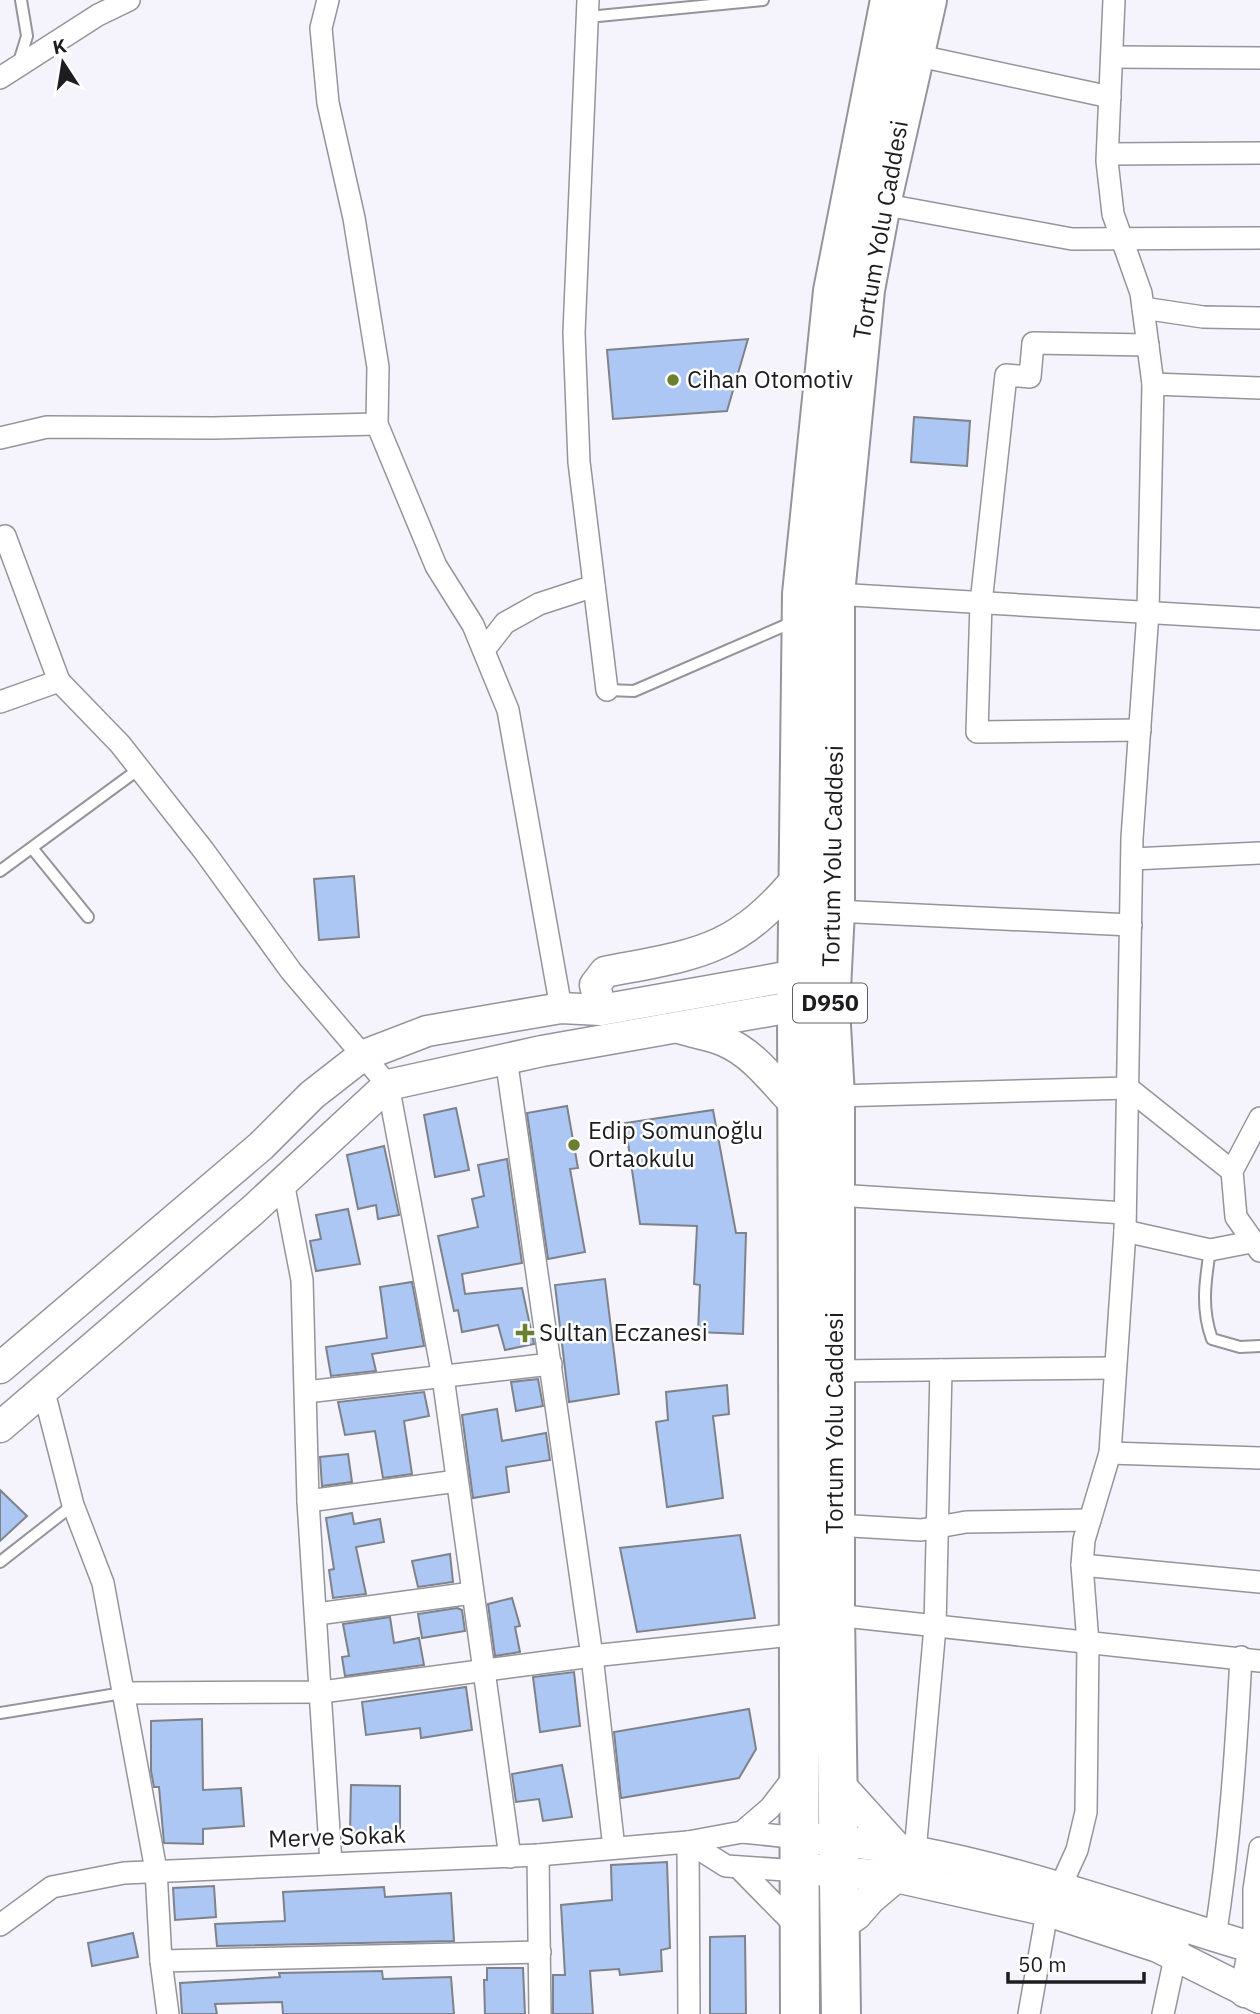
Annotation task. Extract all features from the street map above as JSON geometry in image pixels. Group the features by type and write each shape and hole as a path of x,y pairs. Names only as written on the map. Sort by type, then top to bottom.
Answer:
{"highway":[{"name":"Tortum Yolu Caddesi","path":"841,2014 835,1615 835,1096 814,991 798,877 802,618 833,291 890,0"},
{"name":"Tortum Yolu Caddesi","path":"800,2014 798,1107 814,991 835,911 835,594 865,290 926,0"}],"main road":[{"path":"601,1010 595,985 605,972 704,953 747,929 774,906 798,877"},
{"path":"0,1368 362,1056 427,1031 675,1027 814,991"},
{"path":"0,1427 44,1392 284,1182 388,1085 506,1058 601,1010 814,991"},
{"path":"675,1027 732,1046 756,1062 798,1107"},
{"path":"839,1784 903,1859"},
{"path":"801,1854 903,1859 1053,1900 1179,1941 1252,1995"},
{"path":"840,1926 856,1915 903,1859"},
{"path":"1179,1941 1215,1937 1254,1948 1252,1995"}],"street":[{"path":"9,73 98,15 129,0"},
{"path":"328,0 321,28 328,103 354,218 378,367 377,424 436,565 473,625 508,710 516,740 565,1027"},
{"path":"1029,2014 1053,1900 1077,1850 1086,1812 1088,1643 1082,1565 1084,1540 1110,1453 1125,1222 1132,859 1148,612 1153,384 1141,293 1113,215 1108,154 1114,0"},
{"path":"588,8 574,333 579,462 607,690"},
{"path":"915,55 1110,97"},
{"path":"1112,57 1260,58"},
{"path":"1108,154 1260,153"},
{"path":"881,204 1072,239 1260,238"},
{"path":"1143,308 1203,317 1260,318"},
{"path":"1140,730 977,733 981,603 1006,375 1030,377 1033,343 1148,345"},
{"path":"1153,384 1260,388"},
{"path":"0,438 47,426 213,428 377,424"},
{"path":"2,532 59,681 139,769 204,851 291,971 388,1085 443,1377 510,1857"},
{"path":"484,650 505,623 539,604 594,586"},
{"path":"835,594 1260,619"},
{"path":"0,702 59,681"},
{"path":"1132,859 1260,853"},
{"path":"835,911 1131,925"},
{"path":"506,1058 592,1656 614,1848"},
{"path":"835,1096 1128,1088 1232,1171"},
{"path":"836,1195 1125,1222 1210,1250 1256,1247 1236,1217 1232,1171 1260,1118"},
{"path":"284,1182 302,1280 308,1501 331,1863"},
{"path":"306,1392 551,1364"},
{"path":"836,1371 1115,1368"},
{"path":"903,1859 935,1627 941,1370"},
{"path":"44,1392 72,1505 103,1583 156,1870 161,1961 168,2014"},
{"path":"1110,1453 1260,1458"},
{"path":"308,1501 457,1481"},
{"path":"835,1525 921,1530 966,1522 1090,1520"},
{"path":"1082,1565 1260,1582"},
{"path":"317,1614 472,1593"},
{"path":"835,1615 1250,1659 1236,1759 1225,1875 1215,1937"},
{"path":"123,1693 322,1692 483,1673 592,1656 801,1634"},
{"path":"743,1832 769,1808 799,1772"},
{"name":"Merve Sokak","path":"0,1924 52,1887 89,1878 156,1870 510,1857 688,1842 743,1832 801,1854"},
{"path":"688,1842 726,1866 738,1867 801,1854"},
{"path":"688,1842 689,2014"},
{"path":"1254,1948 1254,1890 1260,1848"},
{"path":"538,1855 540,2014"},
{"path":"738,1867 789,1919 800,1926"},
{"path":"1163,2014 1179,1941"},
{"path":"161,1961 540,1952"}],"lane":[{"path":"9,73 27,36 21,0"},
{"path":"588,8 763,0"},
{"path":"607,690 634,691 802,618"},
{"path":"0,871 139,769"},
{"path":"32,848 88,917"},
{"path":"1210,1250 1204,1318 1212,1339 1240,1347 1260,1346"},
{"path":"0,1562 72,1505"},
{"path":"0,1713 123,1693"}],"building":[{"name":"Cihan Otomotiv","path":"748,339 727,411 613,419 607,350"},
{"path":"914,417 970,421 967,466 911,462"},
{"path":"354,876 359,937 319,940 314,879"},
{"path":"567,1106 578,1168 570,1169 585,1252 548,1259 527,1113"},
{"path":"456,1108 469,1170 435,1177 424,1115"},
{"path":"713,1110 736,1233 746,1233 743,1334 698,1332 700,1285 694,1284 697,1226 640,1224 625,1123"},
{"path":"384,1146 399,1215 378,1219 376,1205 358,1209 347,1155"},
{"path":"507,1159 522,1263 462,1274 465,1294 522,1288 534,1344 505,1350 498,1325 462,1332 458,1310 454,1311 438,1236 478,1227 472,1199 484,1196 478,1165"},
{"path":"348,1209 360,1264 316,1271 310,1241 321,1239 316,1215"},
{"path":"605,1279 619,1394 569,1402 555,1285"},
{"path":"412,1282 424,1346 372,1354 376,1371 331,1376 326,1347 387,1338 380,1287"},
{"path":"538,1379 543,1406 516,1411 511,1382"},
{"path":"727,1385 729,1414 713,1416 723,1498 667,1507 656,1422 668,1420 666,1392"},
{"path":"424,1392 429,1416 404,1421 412,1474 383,1478 375,1431 345,1435 338,1402"},
{"path":"497,1409 502,1441 546,1433 550,1460 506,1467 509,1492 473,1498 462,1415"},
{"path":"348,1454 352,1482 322,1486 320,1457"},
{"path":"0,1490 27,1516 0,1541"},
{"path":"352,1513 354,1524 380,1519 384,1542 356,1547 366,1594 333,1598 329,1570 334,1569 326,1518"},
{"path":"740,1535 755,1618 637,1632 620,1548"},
{"path":"450,1554 453,1582 418,1587 412,1561"},
{"path":"512,1598 520,1626 515,1627 520,1652 495,1656 488,1604"},
{"path":"457,1608 462,1610 465,1631 422,1638 418,1614"},
{"path":"390,1617 394,1643 419,1638 424,1665 345,1676 342,1657 349,1656 343,1624"},
{"path":"574,1672 580,1726 540,1732 533,1677"},
{"path":"466,1687 472,1730 421,1738 420,1728 366,1735 362,1702"},
{"path":"749,1709 756,1749 739,1778 621,1798 614,1732"},
{"path":"202,1719 203,1790 241,1788 244,1826 203,1829 203,1844 164,1843 159,1787 154,1787 151,1771 151,1721"},
{"path":"562,1765 572,1817 543,1821 539,1799 516,1802 512,1774"},
{"path":"351,1785 400,1786 400,1835 350,1832"},
{"path":"667,1862 670,1948 661,1950 662,1971 620,1975 619,1969 590,1971 593,2014 553,2014 553,1975 565,1975 561,1905 612,1900 611,1865"},
{"path":"214,1886 216,1917 175,1920 173,1888"},
{"path":"384,1887 385,1897 451,1893 454,1941 217,1946 215,1924 285,1921 283,1892"},
{"path":"133,1933 138,1957 92,1966 88,1943"},
{"path":"745,1936 746,2014 710,2014 710,1937"},
{"path":"487,1968 523,1968 525,2014 485,2014 484,1980 487,1980"},
{"path":"382,1971 383,1979 451,1977 454,2014 283,2014 282,2002 215,2004 217,2014 182,2014 180,1983 280,1977 279,1973"}],"place":[{"name":"Cihan Otomotiv","path":"673,380"},
{"name":"Edip Somunoğlu Ortaokulu","path":"574,1145"},
{"name":"Sultan Eczanesi","path":"525,1333"}]}
